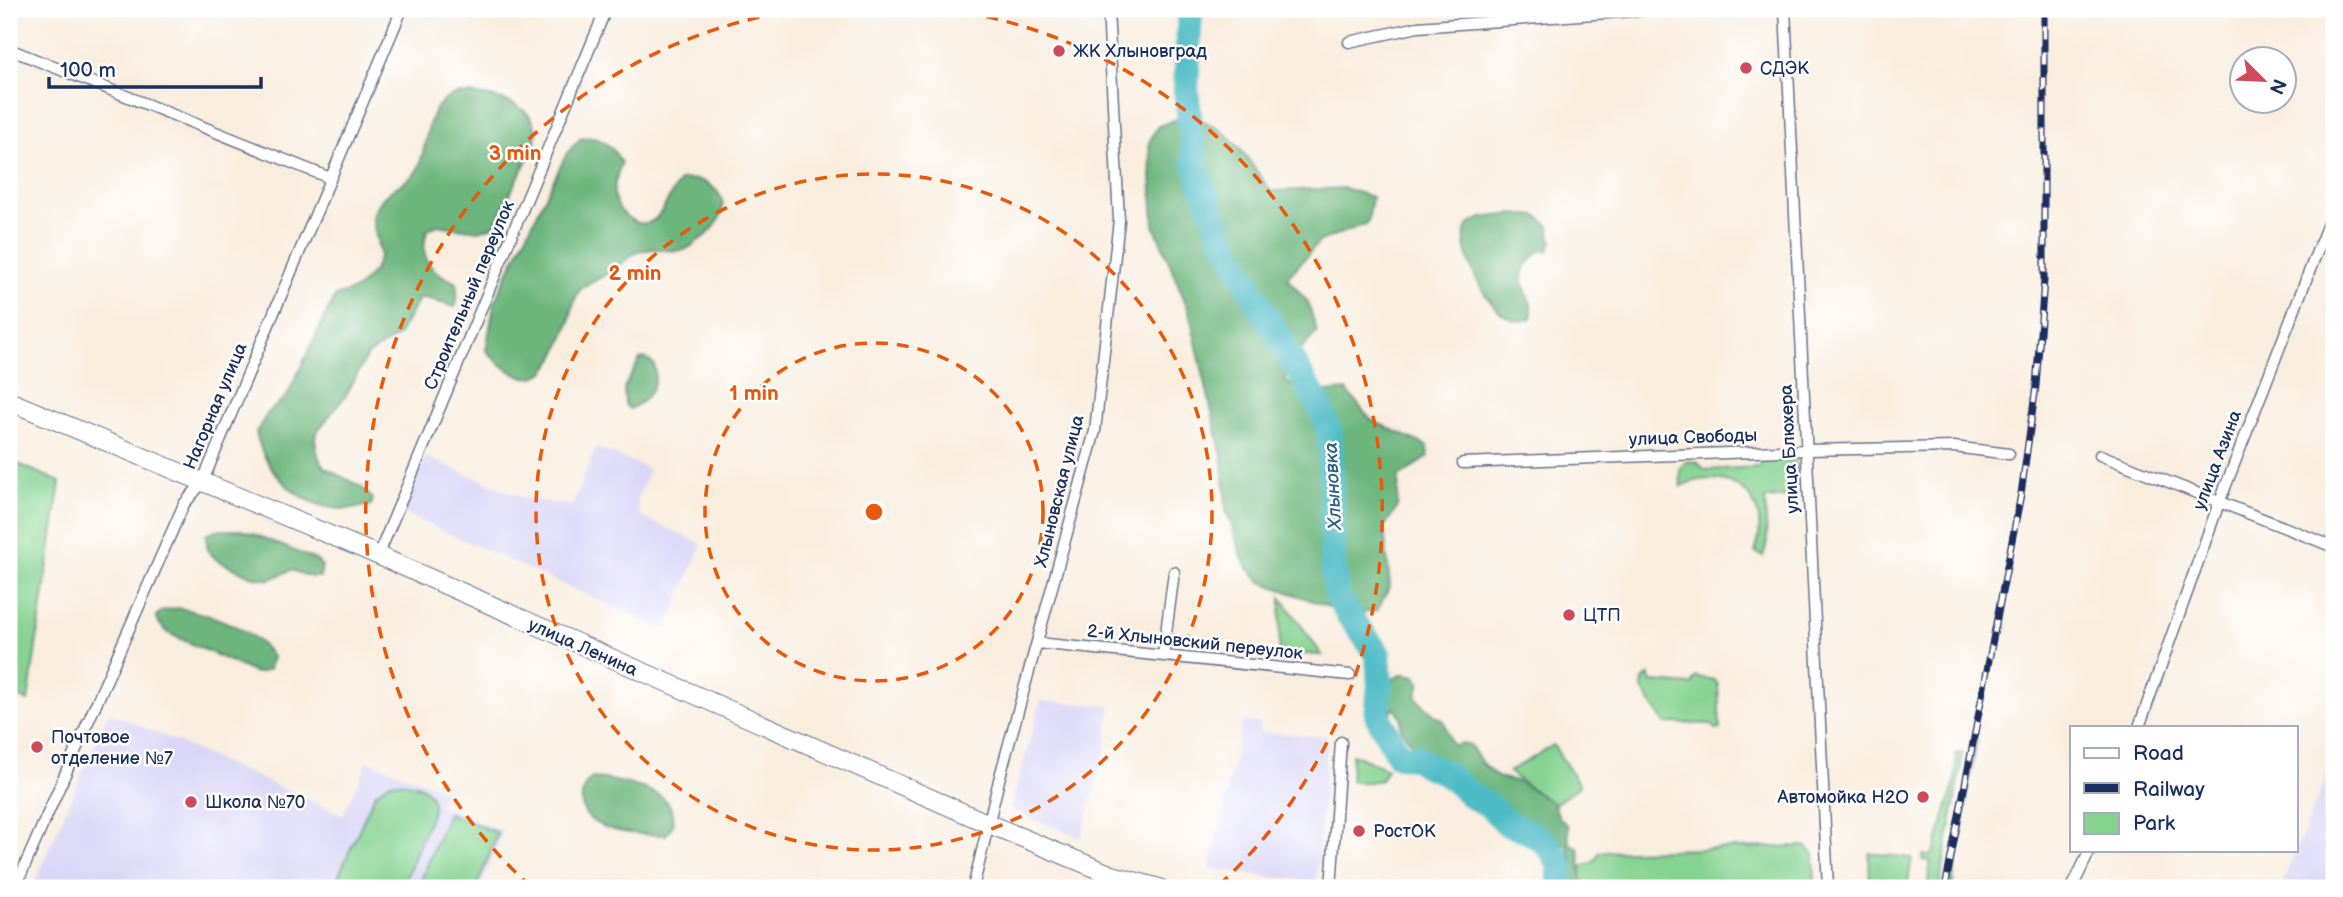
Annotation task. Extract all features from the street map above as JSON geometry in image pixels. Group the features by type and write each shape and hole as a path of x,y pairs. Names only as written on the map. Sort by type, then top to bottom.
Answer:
{"main road":[{"name":"улица Ленина","path":"9,401 378,556 989,824 1112,875 1159,888"}],"street":[{"name":"Нагорная улица","path":"15,888 184,504 202,483 402,9"},
{"name":"Строительный переулок","path":"378,556 606,9"},
{"name":"Хлыновская улица","path":"973,888 1095,431 1117,257 1119,220 1108,9"},
{"path":"1349,41 1418,27 1661,9"},
{"name":"улица Блюхера","path":"1785,9 1828,888"},
{"path":"9,49 330,178"},
{"name":"улица Азина","path":"2139,726 2219,503 2334,208"},
{"name":"улица Свободы","path":"1463,463 1954,447 2009,454"},
{"path":"2100,455 2334,547"},
{"path":"1163,656 1174,572"},
{"name":"2-й Хлыновский переулок","path":"1037,643 1350,675"},
{"path":"1331,888 1341,741"},
{"path":"2072,888 2090,852"}],"shaded area":[{"path":"596,447 649,469 637,501 639,513 644,518 702,544 666,630 402,513 426,457 524,498 572,506"},
{"path":"1041,701 1111,706 1106,747 1081,838 1010,808"},
{"name":"Школа №70","path":"109,712 343,815 368,761 445,790 439,805 503,831 480,888 32,888"},
{"path":"1242,722 1260,723 1260,732 1328,737 1316,882 1210,869"},
{"path":"2334,760 2334,888 2280,888 2295,852 2298,852 2298,845"}],"green space":[{"path":"457,94 498,99 524,110 532,119 536,131 534,146 494,226 478,231 437,225 427,230 424,250 426,258 440,274 457,283 455,307 420,297 398,336 367,356 346,395 316,433 318,456 324,467 361,487 373,499 371,505 344,509 328,507 299,495 287,486 267,461 256,432 268,413 287,396 335,296 357,289 374,271 380,255 372,216 383,198 416,171 433,114 446,99"},
{"path":"1180,118 1197,120 1223,132 1243,153 1271,191 1344,188 1372,197 1368,223 1320,241 1287,278 1308,302 1317,332 1289,363 1285,380 1302,394 1346,390 1371,420 1427,446 1428,457 1399,477 1397,508 1384,527 1390,586 1377,611 1348,614 1261,582 1242,557 1226,508 1223,461 1189,311 1154,225 1149,142 1158,126"},
{"path":"591,137 609,146 621,163 614,196 627,217 638,223 651,222 681,180 689,179 703,182 718,193 722,200 721,216 705,236 687,249 642,251 582,288 575,300 561,343 545,371 534,377 518,375 486,350 494,305 567,153 580,139"},
{"path":"1511,214 1537,216 1548,224 1552,241 1548,251 1541,250 1524,271 1524,287 1532,310 1531,318 1518,321 1506,316 1494,306 1484,292 1475,276 1465,245 1465,233 1470,223 1482,218"},
{"path":"645,358 654,364 653,385 647,397 630,409 625,405 624,388 640,359"},
{"path":"1788,456 1797,464 1799,486 1787,489 1787,497 1765,499 1767,543 1763,556 1755,552 1759,533 1758,517 1753,502 1744,491 1731,483 1716,479 1699,480 1681,486 1680,468 1687,461 1697,462 1705,470 1759,467 1763,458"},
{"path":"9,460 60,482 28,701 9,693"},
{"path":"215,530 241,530 316,560 322,566 320,577 311,577 291,570 269,580 250,576 217,560 208,551 206,535"},
{"path":"1281,597 1322,655 1279,652"},
{"path":"178,608 217,618 243,630 272,657 269,669 253,672 168,633 156,616 162,611"},
{"path":"1404,674 1416,676 1420,683 1416,697 1444,721 1451,743 1455,746 1462,743 1470,745 1482,763 1497,777 1520,782 1554,804 1559,818 1568,826 1569,844 1578,847 1582,879 1587,888 1570,888 1572,861 1566,844 1547,838 1537,827 1505,817 1491,799 1474,793 1446,768 1423,760 1401,729 1401,717 1396,709 1392,709 1390,721 1382,724 1374,716 1372,706 1382,691 1389,682"},
{"path":"1649,675 1652,682 1692,685 1696,677 1715,680 1718,685 1720,729 1716,730 1711,724 1665,723 1642,689 1643,680"},
{"path":"1975,739 1952,888 1949,888"},
{"path":"1553,745 1580,786 1553,805 1509,772"},
{"path":"1957,753 1962,753 1961,769 1939,888 1927,888 1931,861 1922,860 1923,855 1931,856 1936,846 1955,781"},
{"path":"1352,754 1387,769 1381,780 1361,783 1351,781"},
{"path":"592,778 633,785 654,793 671,808 673,825 666,835 627,833 600,825 590,819 583,809 583,792"},
{"path":"390,782 419,786 430,795 433,809 402,888 333,888 375,794"},
{"path":"448,813 498,833 476,888 418,888"},
{"path":"1805,846 1814,854 1815,888 1587,888 1581,879 1582,866 1594,862 1600,852"},
{"path":"1869,853 1912,858 1907,888 1870,888"}],"waterway":[{"name":"Хлыновка","path":"1190,9 1186,90 1196,170 1222,235 1320,407 1330,433 1333,567 1337,594 1348,614 1378,654 1380,686 1377,715 1399,756 1417,757 1426,765 1446,773 1473,797 1488,804 1508,824 1528,831 1543,841 1560,866 1560,888"}],"railway":[{"path":"1945,888 2021,494 2036,386 2044,280 2044,9"}],"place":[{"name":"ЖК Хлыновград","path":"1059,51"},
{"name":"СДЭК","path":"1746,68"},
{"name":"ЦТП","path":"1569,615"},
{"name":"Почтовое отделение №7","path":"37,747"},
{"name":"Автомойка H2O","path":"1923,797"},
{"name":"Школа №70","path":"191,802"},
{"name":"РостОК","path":"1359,831"}]}
